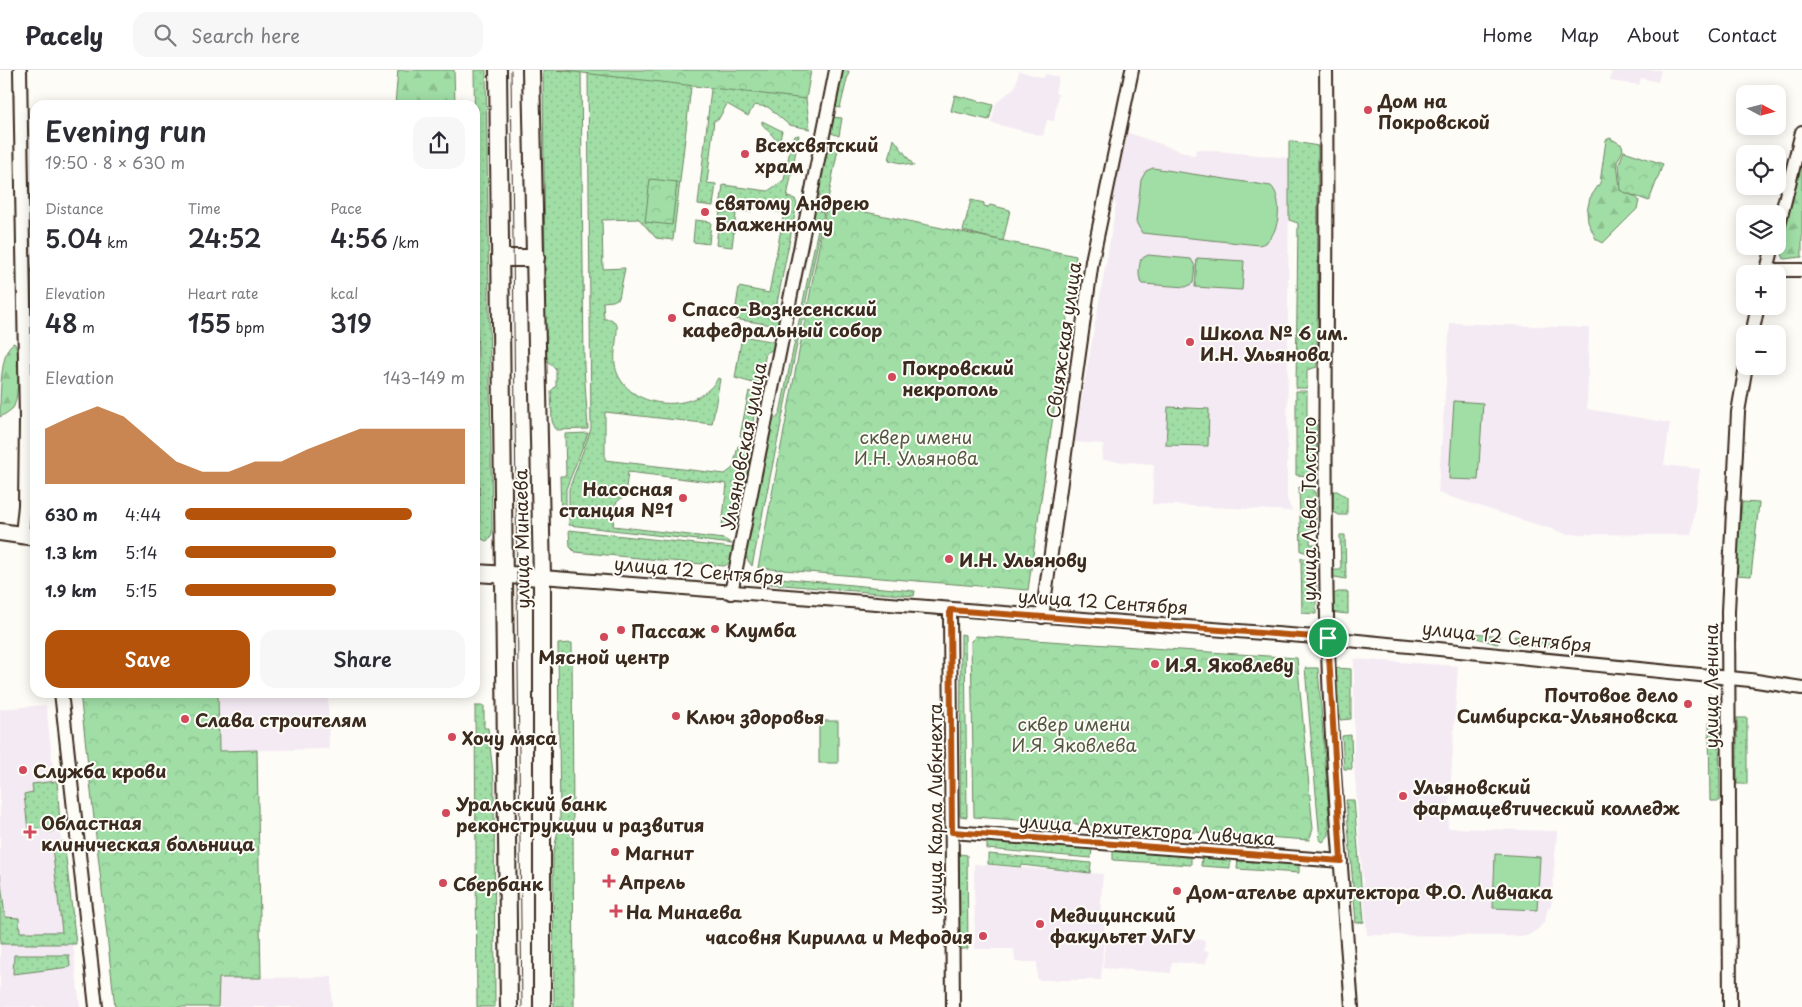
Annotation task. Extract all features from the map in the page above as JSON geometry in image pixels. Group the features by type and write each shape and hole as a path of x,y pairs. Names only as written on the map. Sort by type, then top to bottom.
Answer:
{"main road":[{"name":"улица Минаева","path":"498,70 509,1007"},
{"name":"улица Минаева","path":"531,70 542,577 542,1007"},
{"path":"500,258 536,258"},
{"path":"0,532 28,536"},
{"name":"улица 12 Сентября","path":"480,573 542,577"}],"street":[{"path":"20,70 26,461 25,505 28,536"},
{"name":"Ульяновская улица","path":"731,593 836,70"},
{"name":"Свияжская улица","path":"1042,617 1092,261 1132,70"},
{"name":"улица Льва Толстого","path":"1326,70 1328,200 1325,508 1328,638 1341,861 1352,1007"},
{"path":"1784,205 1802,132"},
{"path":"1786,271 1802,270"},
{"name":"улица Ленина","path":"1730,1007 1727,678 1732,491 1738,412 1744,375"},
{"name":"улица 12 Сентября","path":"542,577 1328,638 1727,678 1802,688"},
{"name":"улица Карла Либкнехта","path":"950,610 953,1007"},
{"path":"62,698 96,1007"},
{"name":"улица Архитектора Ливчака","path":"952,832 1341,861"}],"shaded area":[{"path":"1612,70 1661,70 1658,82 1641,78 1639,85 1610,81"},
{"path":"1019,71 1044,78 1045,74 1059,77 1055,93 1058,94 1054,121 1047,120 1043,136 991,123 996,103 1015,87"},
{"name":"Школа № 6 им. И.Н. Ульянова","path":"1126,132 1195,156 1196,149 1289,158 1287,499 1292,511 1152,504 1154,464 1102,460 1103,444 1074,442 1116,206 1112,193"},
{"path":"1450,323 1589,328 1587,409 1670,423 1664,465 1700,469 1691,535 1567,534 1438,493"},
{"name":"Ульяновский фaрмацевтический колледж","path":"1354,659 1458,666 1448,828 1557,831 1551,907 1548,907 1545,921 1537,930 1527,936 1367,935 1354,764"},
{"path":"218,698 328,698 329,749 219,751"},
{"name":"Областная клиническая больница","path":"46,705 80,1007 0,1007 0,709"},
{"name":"Медицинский факультет УлГУ","path":"974,864 1103,874 1100,918 1105,919 1101,980 1037,980 1037,962 1015,962 1014,949 975,949"},
{"path":"1106,932 1205,940 1204,951 1210,952 1205,964 1172,962 1171,973 1103,968"},
{"path":"332,977 332,1007 218,1007 218,978"}],"green space":[{"path":"398,70 454,70 455,100 395,100"},
{"path":"474,70 486,70 492,533 490,539 486,541 482,539 480,534 480,100 474,100"},
{"path":"543,70 581,70 584,367 588,429 556,430 552,421 551,391 556,386 556,369 546,360"},
{"path":"557,70 811,70 806,99"},
{"path":"687,70 691,87 673,240 656,238 639,219 602,220 603,269 625,268 619,298 603,302 604,319 611,319 617,324 616,371 628,388 640,397 654,402 683,402 697,397 709,389 718,378 720,379 712,424 605,412 605,460 725,474 733,468 738,446 746,449 750,455 750,470 740,515 733,526 722,526 727,484 628,472 625,495 616,503 613,526 724,539 732,544 569,525 569,489 591,429 588,72"},
{"path":"717,70 806,99 810,129 789,125 768,107 754,105 748,116 727,104 718,120 714,120 707,183 716,184 713,206 698,204 711,89"},
{"path":"841,71 849,71 840,108 833,106"},
{"path":"955,95 993,105 989,120 951,111"},
{"path":"831,117 842,118 839,136 829,132"},
{"path":"762,121 782,131 779,143 762,124"},
{"path":"799,135 787,197 795,199 797,204 775,313 781,321 779,326 734,319 739,287 769,293 784,213 752,207 751,212 720,208 723,185 768,191 784,180 792,140 795,136"},
{"path":"1610,138 1622,145 1623,150 1617,162 1620,190 1636,197 1639,201 1637,209 1603,243 1596,239 1588,222 1587,211 1590,198 1600,183 1606,140"},
{"path":"894,139 914,166 889,160"},
{"path":"1289,141 1318,146 1317,367 1307,370 1307,388 1296,388 1298,223 1289,220"},
{"path":"830,143 839,144 827,204 817,193 826,145"},
{"path":"1624,151 1663,164 1649,201 1621,191 1619,164"},
{"path":"1802,160 1802,257 1784,259 1782,255 1786,255 1786,225"},
{"path":"1153,168 1271,186 1278,200 1278,219 1272,236 1266,242 1259,245 1142,233 1136,222 1141,180 1146,171"},
{"path":"650,179 677,182 672,225 645,222"},
{"path":"971,200 984,203 984,206 988,207 990,205 1010,210 1003,241 963,231"},
{"name":"сквер имени И.Н. Ульянова","path":"827,204 1076,256 1028,590 758,568"},
{"path":"815,210 824,212 752,566 744,555 773,421 780,413 819,224 813,218"},
{"path":"720,212 736,214 732,247 716,245"},
{"path":"695,220 711,222 709,244 693,242"},
{"path":"1148,255 1191,259 1195,266 1193,283 1186,287 1143,284 1139,276 1141,259"},
{"path":"1197,258 1244,261 1242,290 1195,287"},
{"path":"742,336 776,342 776,348 766,353 760,381 757,384 735,378"},
{"path":"14,343 18,354 17,395 13,408 0,417 3,364 9,347"},
{"path":"749,391 757,396 753,422 759,428 750,437 740,436"},
{"path":"1296,391 1307,391 1307,420 1317,424 1316,471 1312,476 1296,475"},
{"path":"1454,401 1483,403 1478,480 1449,479"},
{"path":"1168,407 1209,409 1208,446 1166,445"},
{"path":"588,433 566,489 566,516 561,516 560,476 566,476 565,434"},
{"path":"1299,487 1313,489 1316,495 1316,520 1311,520 1310,544 1316,544 1316,550 1312,554 1301,551"},
{"path":"1330,491 1337,491 1347,497 1347,515 1339,515 1330,510"},
{"path":"1742,502 1759,503 1751,576 1735,575"},
{"path":"569,530 733,548 733,554 727,565 724,566 575,552 570,547"},
{"path":"1340,535 1345,535 1346,579 1329,576 1328,570 1341,570"},
{"path":"1301,558 1310,561 1310,573 1316,574 1316,614 1302,613"},
{"path":"747,575 915,591 914,596 760,583 752,580"},
{"path":"1338,592 1348,592 1348,614 1329,612 1329,596"},
{"path":"1467,632 1500,636 1501,641 1497,644 1467,635"},
{"path":"961,634 965,635 967,817 960,816"},
{"name":"сквер имени И.Я. Яковлева","path":"976,636 1297,658 1313,829 1309,840 974,817 971,641"},
{"path":"1514,636 1555,640 1553,648 1517,644"},
{"path":"572,643 574,1007 554,1007 553,855 560,820 558,644"},
{"path":"1305,668 1318,668 1329,815 1329,835 1323,842 1320,840"},
{"path":"1336,668 1351,669 1351,719 1340,720"},
{"path":"1709,694 1719,702 1719,716 1709,716"},
{"path":"81,698 218,698 219,751 257,750 261,978 219,978 218,1007 115,1007"},
{"path":"475,706 484,706 484,728 488,728 494,782 495,1007 477,1007"},
{"path":"1737,718 1747,718 1747,784 1737,784"},
{"path":"819,721 838,721 838,763 819,763"},
{"path":"1709,723 1719,723 1720,801 1710,801"},
{"path":"1351,735 1352,769 1344,769 1342,736"},
{"path":"57,781 60,823 52,832 48,832 47,828 28,830 24,794 33,792 32,784"},
{"path":"1346,800 1354,800 1364,922 1356,923"},
{"path":"64,841 76,944 0,944 0,874 5,917 19,918 20,932 62,932 52,847"},
{"path":"987,841 1092,848 1091,858 987,849"},
{"path":"1113,850 1191,855 1191,865 1113,860"},
{"path":"959,854 967,855 968,949 959,949"},
{"path":"988,854 1091,863 1090,873 1022,865 1021,867 988,864"},
{"path":"1495,854 1540,857 1537,910 1493,908"},
{"path":"1202,856 1230,858 1230,868 1201,866"},
{"path":"1238,859 1299,863 1299,873 1237,869"},
{"path":"14,955 69,955 70,967 13,974"}],"tram line":[{"path":"511,70 522,1007"}],"place":[{"name":"Дом на Покровской","path":"1368,110"},
{"name":"Всехсвятский храм","path":"745,154"},
{"name":"святому Андрею Блаженному","path":"705,212"},
{"name":"Спасо-Вознесенский кафедральный собор","path":"672,318"},
{"name":"Школа № 6 им. И.Н. Ульянова","path":"1190,342"},
{"name":"Покровский некрополь","path":"892,377"},
{"name":"Насосная станция №1","path":"683,498"},
{"name":"И.Н. Ульянову","path":"949,559"},
{"name":"Клумба","path":"715,629"},
{"name":"Пассаж","path":"621,630"},
{"name":"Мясной центр","path":"604,637"},
{"name":"И.Я. Яковлеву","path":"1155,664"},
{"name":"Почтовое дело Симбирска-Ульяновска","path":"1688,704"},
{"name":"Ключ здоровья","path":"676,716"},
{"name":"Слава строителям","path":"185,719"},
{"name":"Хочу мяса","path":"452,737"},
{"name":"Служба крови","path":"23,770"},
{"name":"Ульяновский фaрмацевтический колледж","path":"1403,796"},
{"name":"Уральский банк реконструкции и развития","path":"446,813"},
{"name":"Областная клиническая больница","path":"30,832"},
{"name":"Магнит","path":"615,852"},
{"name":"Апрель","path":"609,881"},
{"name":"Сбербанк","path":"443,883"},
{"name":"Дом-ателье архитектора Ф.О. Ливчака","path":"1177,891"},
{"name":"На Минаева","path":"616,911"},
{"name":"Медицинский факультет УлГУ","path":"1040,924"},
{"name":"часовня Кирилла и Мефодия","path":"983,936"}],"route":[{"path":"950,610 1328,638 1341,861 952,832 950,610"}]}
